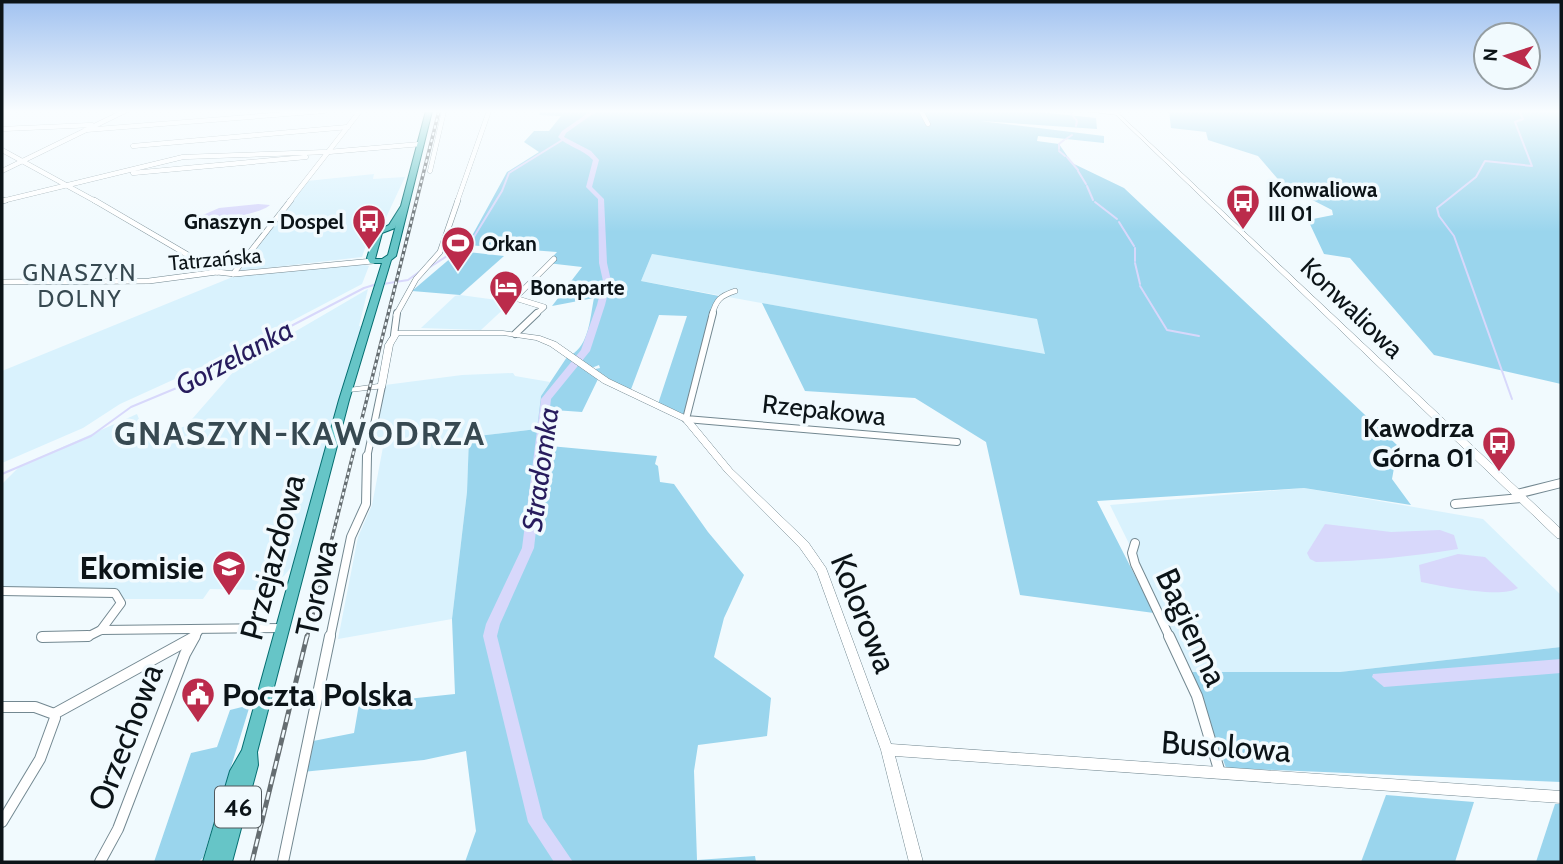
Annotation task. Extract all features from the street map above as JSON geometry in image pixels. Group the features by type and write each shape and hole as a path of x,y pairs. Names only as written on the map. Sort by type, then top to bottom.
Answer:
{"main road":[{"path":"402,208 388,228 379,232 378,260 392,256 402,208 419,151"},
{"path":"388,228 398,230"},
{"name":"Przejazdowa","path":"330,457 352,390 381,281 378,260"},
{"name":"Przejazdowa","path":"212,862 238,771 249,752 344,400 365,337"},
{"name":"Przejazdowa","path":"223,862 250,765 249,752"}],"street":[{"path":"5,151 217,272"},
{"path":"2,171 42,151"},
{"path":"233,274 329,151"},
{"path":"112,176 352,151"},
{"path":"430,171 435,151"},
{"path":"398,334 393,327 407,292 421,271 440,252 475,151"},
{"name":"Konwaliowa","path":"1156,151 1561,535"},
{"path":"2,201 112,176 184,156 327,154"},
{"path":"515,334 544,307 515,298 554,259"},
{"name":"Tatrzańska","path":"2,282 149,281 217,272 233,274 378,260"},
{"path":"686,419 716,301 722,295 735,291"},
{"name":"Kolorowa","path":"398,334 515,334 545,340 623,390 686,419 729,471 814,557 822,571 887,750 916,862"},
{"name":"Torowa","path":"283,862 351,537 368,496 366,462 387,352 398,334"},
{"path":"352,390 382,386"},
{"name":"Rzepakowa","path":"686,419 957,442"},
{"path":"1454,504 1519,496 1561,483"},
{"name":"Bagienna","path":"1135,542 1132,553 1135,564 1198,696 1220,773"},
{"path":"2,591 115,593 121,603 101,630 87,637 42,637"},
{"path":"101,630 197,634 284,628"},
{"path":"2,707 35,707 54,714 197,634"},
{"name":"Orzechowa","path":"100,862 118,829 181,663 197,634"},
{"path":"2,822 26,786 42,753 52,730 54,714"},
{"name":"Busolowa","path":"887,750 1561,797"}],"shaded area":[{"path":"1064,151 1072,163 1124,188 1398,446 1392,479 1411,505 1304,488 1097,501 1154,613 1020,595 986,442 915,398 805,391 762,303 1045,354 1037,319 652,254 641,281 719,296 714,305 686,412 683,414 658,404 687,316 659,315 630,392 591,370 600,368 599,365 589,369 571,355 582,345 585,338 594,298 552,306 582,267 547,263 557,252 467,245 507,172 539,152"},
{"path":"1243,151 1561,151 1561,384 1434,355 1350,258 1324,254 1308,220 1333,215 1332,210 1283,185 1258,156"},
{"path":"374,174 373,179 405,177 383,224 371,231 362,257 240,271 307,181"},
{"path":"270,205 236,216 216,218 203,215 219,208"},
{"name":"Orkan","path":"459,251 504,256 460,295 412,291"},
{"path":"652,254 1037,319 1046,355 641,281"},
{"path":"361,264 369,266 362,284 221,358 120,404 83,428 2,463 2,371 235,276"},
{"path":"368,289 359,326 369,326 340,434 292,566 284,576 259,590 210,589 203,599 120,599 115,593 2,591 2,484 20,466 137,414 147,439 186,426 241,363"},
{"path":"455,296 511,302 481,330 421,328"},
{"path":"567,357 598,379 582,412 554,410 550,446 657,456 655,464 658,466 660,482 674,484 708,532 744,575 724,618 714,657 771,698 767,736 698,745 694,771 697,860 755,856 756,862 465,862 476,831 466,751 424,760 302,772 308,742 354,733 359,704 455,694 452,619 467,492 469,437 537,429 541,396"},
{"path":"513,373 515,376 550,382 541,396 537,429 469,437 467,492 452,619 338,639 358,537 372,505 383,447 374,447 385,385 462,375"},
{"path":"1304,488 1483,519 1561,595 1561,647 1340,672 1192,672 1110,505"},
{"path":"1325,524 1391,532 1440,530 1454,535 1458,549 1387,558 1316,562 1310,559 1307,553"},
{"path":"1458,554 1485,557 1518,588 1486,592 1421,582 1419,565"},
{"path":"1561,647 1561,782 1226,768 1192,672 1340,672"},
{"path":"1561,659 1561,673 1384,687 1372,677 1373,674"},
{"path":"250,705 203,858 198,862 154,862 191,753 217,747 230,710"},
{"path":"1386,795 1474,802 1455,862 1361,862"},
{"path":"1555,804 1561,804 1561,862 1536,862"}],"waterway":[{"path":"430,267 472,240 502,191 509,173 544,151"},
{"name":"Stradomka","path":"564,862 536,822 490,636 528,548 546,399 585,351 607,281 603,263 601,199 589,187 596,160 588,151"},
{"path":"1059,151 1065,156"},
{"path":"1512,399 1454,236 1439,216 1437,208 1476,177 1485,161 1532,166 1526,151"},
{"path":"1067,157 1078,170"},
{"path":"1078,171 1086,184"},
{"path":"1087,186 1093,200"},
{"path":"1095,202 1117,219"},
{"path":"1119,222 1134,246"},
{"path":"1135,248 1135,261"},
{"path":"1135,263 1140,284"},
{"path":"383,284 408,280 419,272"},
{"name":"Gorzelanka","path":"2,474 91,436 131,407 227,367 291,326 364,288 377,284"},
{"path":"1140,286 1167,330 1199,336"}],"railway":[{"path":"307,638 429,151"},
{"path":"252,862 307,636"}],"place":[{"name":"Konwaliowa III 01","path":"1243,231"},
{"name":"Gnaszyn - Dospel","path":"369,251"},
{"name":"Orkan","path":"458,273"},
{"name":"Bonaparte","path":"506,317"},
{"name":"Kawodrza Górna 01","path":"1499,473"},
{"name":"Ekomisie","path":"229,597"},
{"name":"Poczta Polska","path":"198,724"}],"district":[{"name":"GNASZYN DOLNY","path":"80,286"},
{"name":"GNASZYN-KAWODRZA","path":"300,433"}]}
